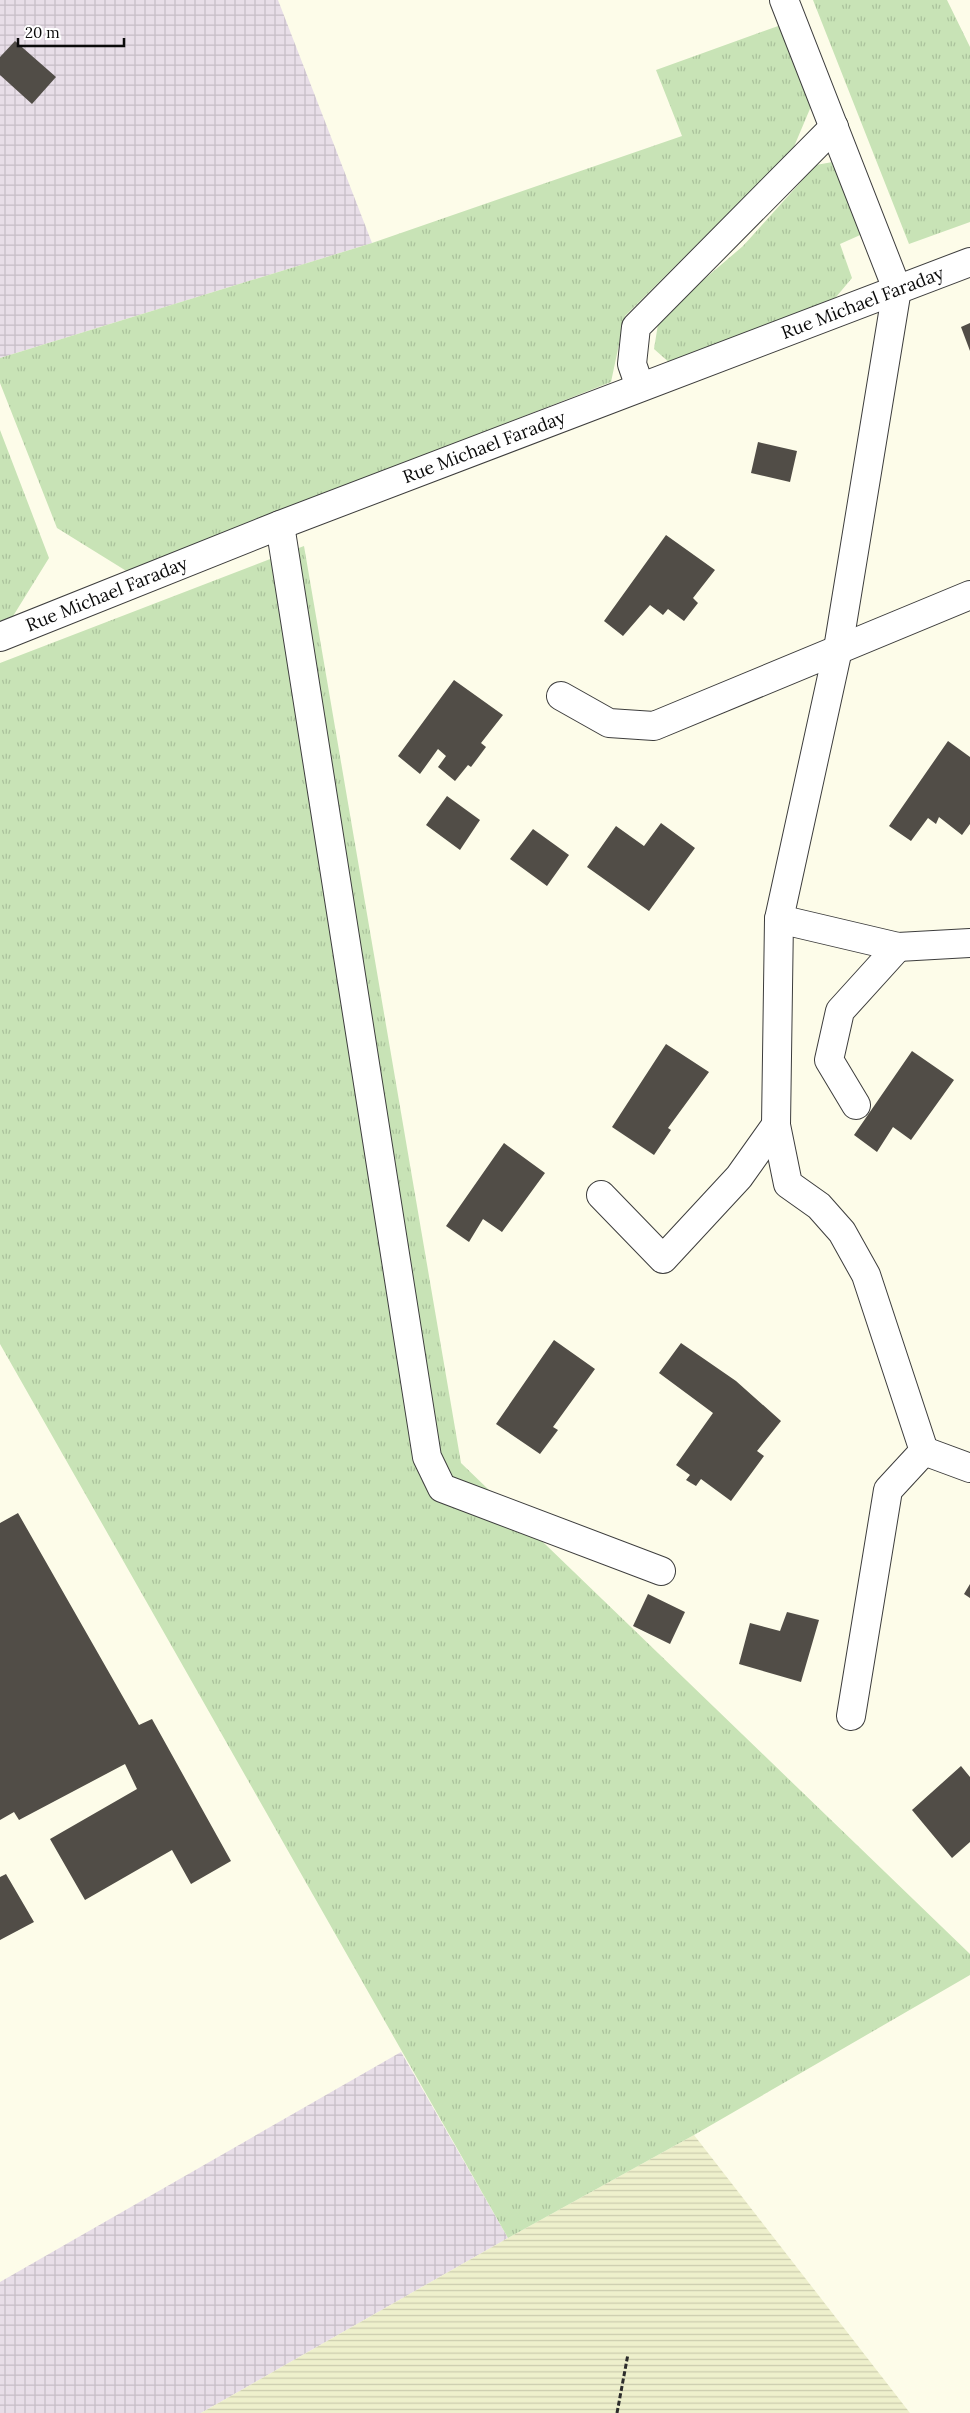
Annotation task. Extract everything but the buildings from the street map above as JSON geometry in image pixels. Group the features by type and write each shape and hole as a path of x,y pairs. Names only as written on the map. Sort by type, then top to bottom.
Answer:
{"street":[{"path":"784,0 898,289 838,650 779,919 776,1125 788,1184 819,1206 842,1232 866,1276 924,1451"},
{"path":"640,387 632,364 636,327 834,127"},
{"name":"Rue Michael Faraday","path":"0,636 280,525 970,262"},
{"path":"280,525 426,1456 442,1488 661,1571"},
{"path":"561,696 609,723 654,726 970,595"},
{"path":"779,919 898,947 970,943"},
{"path":"856,1105 829,1060 840,1011 898,947"},
{"path":"601,1195 663,1259 739,1177 776,1125"},
{"path":"924,1451 970,1468"},
{"path":"851,1716 888,1490 924,1451"}],"path":[{"path":"617,2413 628,2354"}],"shaded area":[{"path":"0,0 278,0 372,243 0,358"},
{"path":"401,2052 508,2238 201,2413 0,2413 0,2282"}],"green space":[{"path":"813,0 947,0 970,47 970,222 909,244"},
{"path":"781,25 812,104 793,149 625,316 611,382 128,572 57,528 0,383 0,358 372,243 682,136 656,70"},
{"path":"838,161 867,232 840,244 852,278 831,303 671,364 654,349 659,318 743,246 816,165"},
{"path":"0,430 49,558 10,621 0,625"},
{"path":"304,546 461,1463 970,1954 970,1975 694,2135 508,2238 0,1344 0,663"},
{"path":"694,2135 910,2413 201,2413 508,2238"}]}
